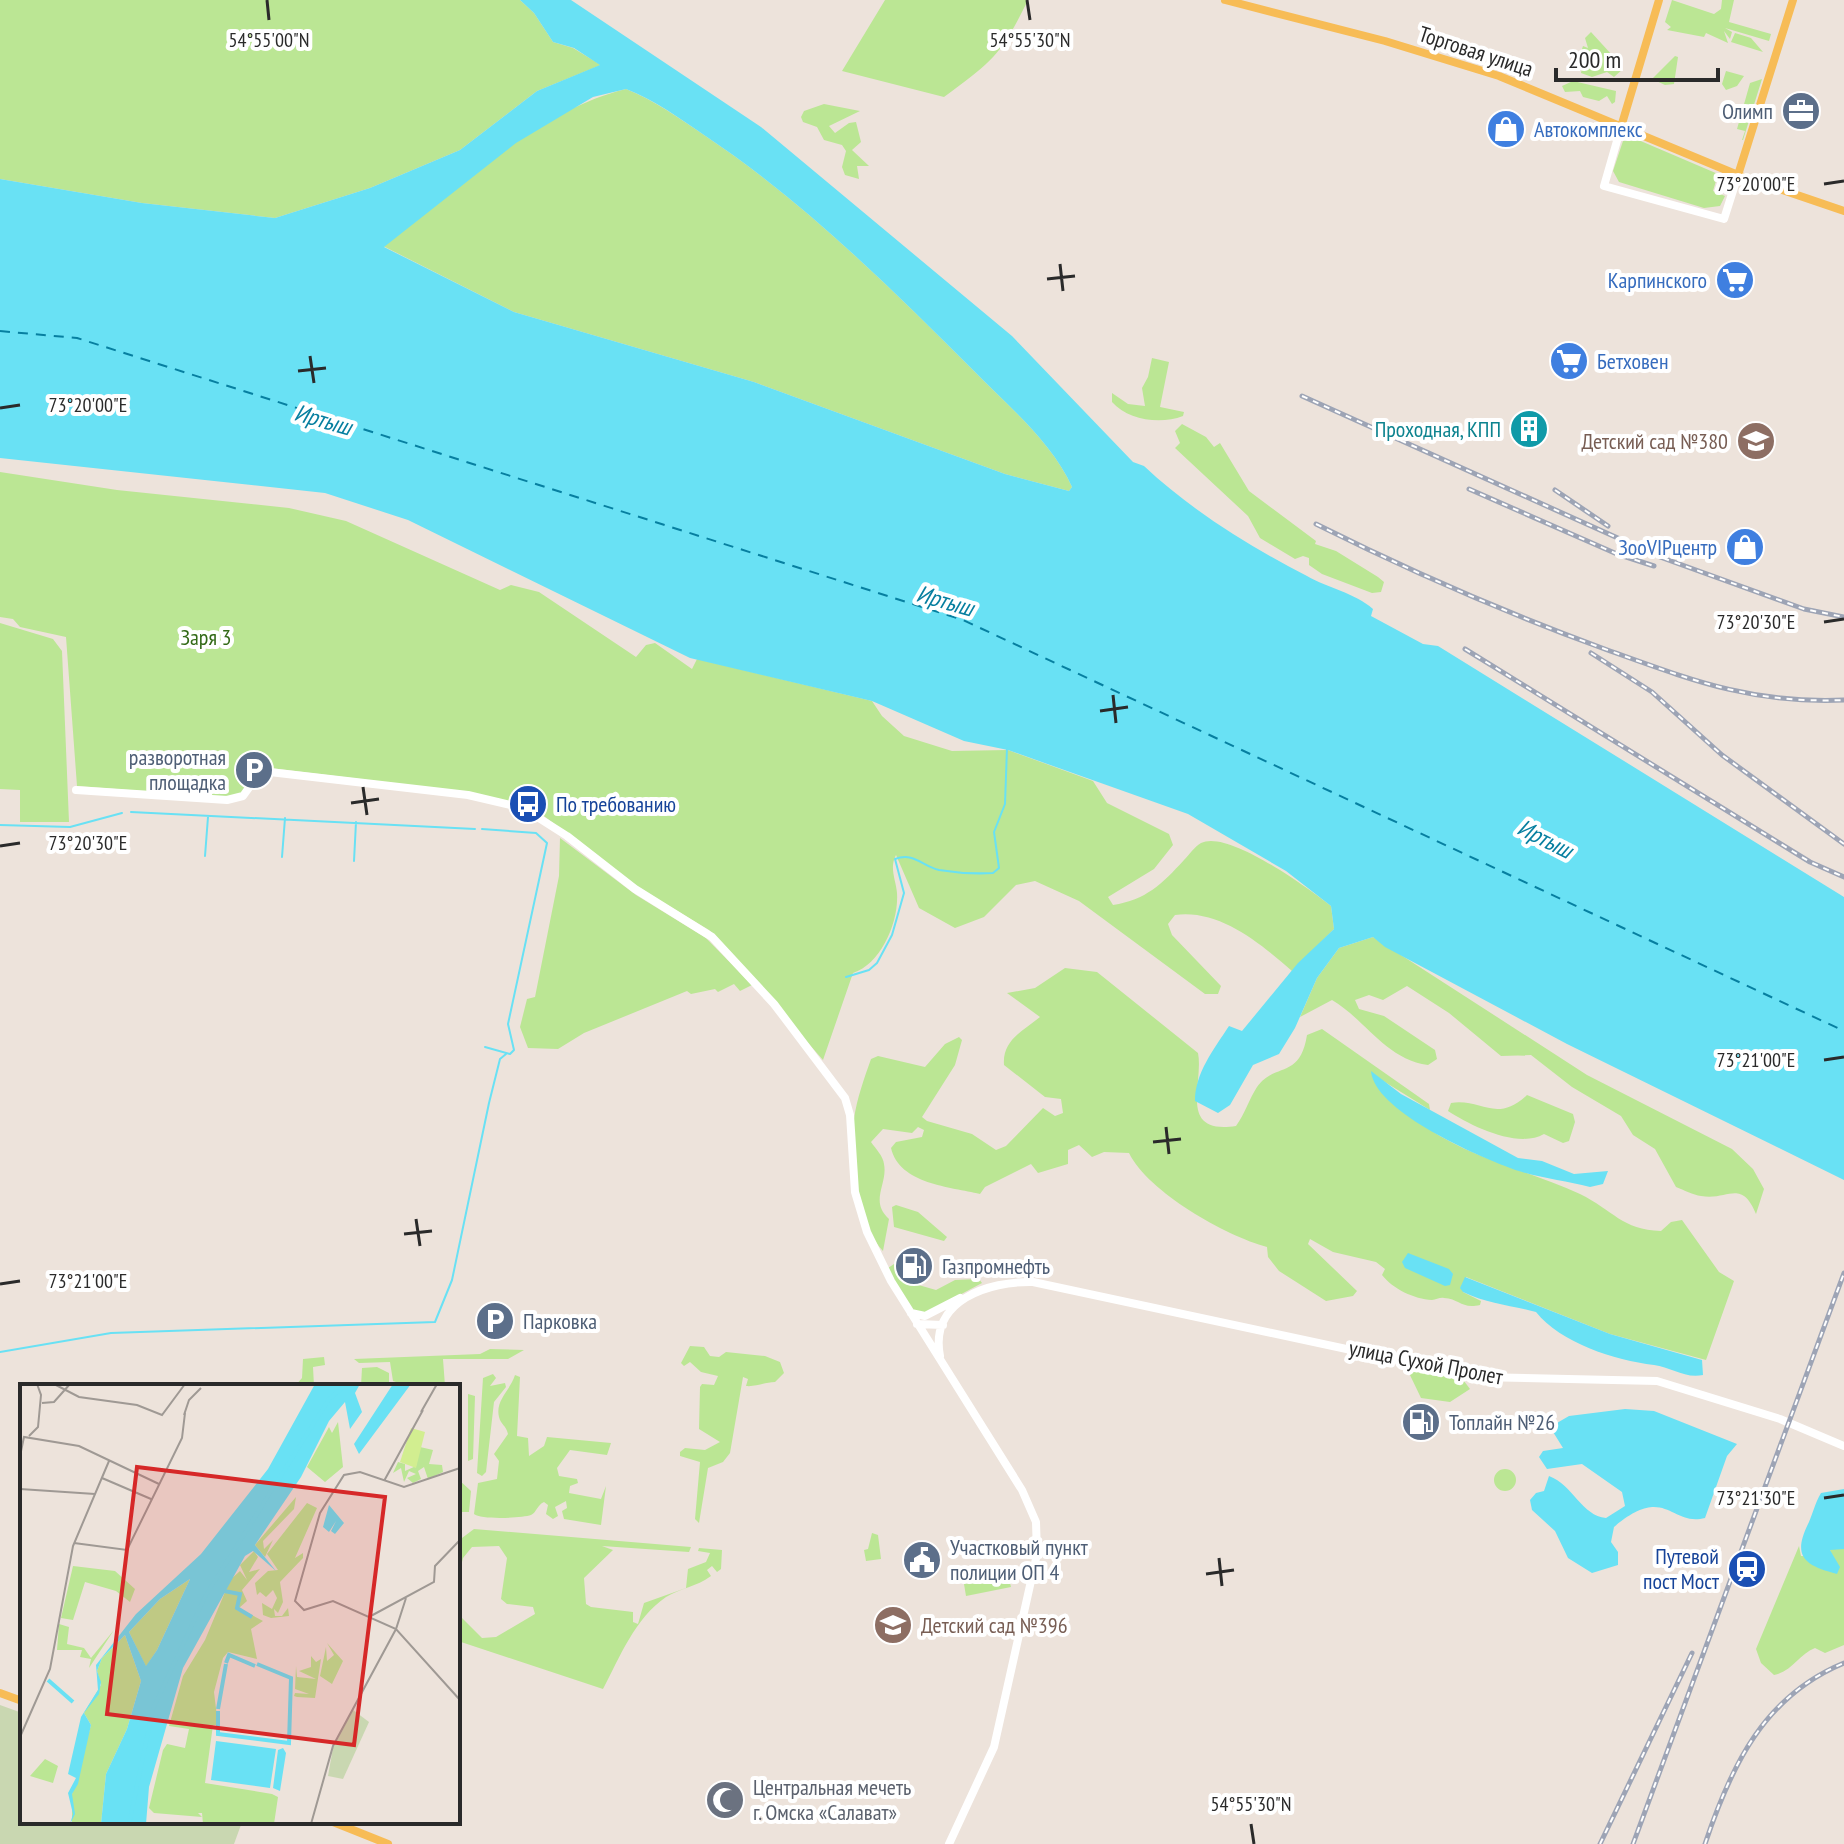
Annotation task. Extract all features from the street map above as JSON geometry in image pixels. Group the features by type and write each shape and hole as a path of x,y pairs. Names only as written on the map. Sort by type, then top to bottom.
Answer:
{"main road":[{"name":"Торговая улица","path":"1225,0 1499,76 1738,175 1844,211"},
{"path":"1621,127 1659,0"},
{"path":"1738,175 1793,0"},
{"path":"0,1693 20,1700"},
{"path":"338,1824 388,1844"}],"street":[{"path":"1621,127 1604,186 1724,219 1738,175"},
{"path":"76,790 227,800 243,796 261,771 484,798 523,808 549,822 628,884 712,937 774,1004 845,1098 850,1115 858,1207 881,1263 1022,1490 1036,1522 1037,1540 994,1747 949,1844"},
{"name":"улица Сухой Пролет","path":"968,1295 1002,1282 1033,1282 1484,1378 1657,1381 1780,1419 1844,1446"},
{"path":"909,1311 916,1317 925,1316 968,1295"},
{"path":"942,1361 938,1344 943,1325 956,1304 968,1295"},
{"path":"917,1324 943,1325"},
{"path":"952,1834 958,1844"}],"green space":[{"path":"0,0 520,0 534,13 553,42 573,48 601,65 537,91 460,150 370,188 275,218 142,203 0,179"},
{"path":"885,0 1028,0 994,56 944,97 842,71"},
{"path":"1672,0 1714,14 1721,9 1722,0 1734,0 1729,22 1771,34 1769,41 1725,28 1732,32 1730,39 1724,31 1728,43 1706,33 1704,37 1667,30 1671,27 1665,22"},
{"path":"1591,32 1612,55 1621,54 1616,68 1623,69 1614,77 1607,72 1592,77 1581,73 1582,67 1598,61 1595,55 1581,52 1583,46 1588,48 1585,38"},
{"path":"1735,33 1751,38 1763,52 1731,42"},
{"path":"1675,56 1678,57 1674,84 1665,85 1652,79"},
{"path":"1726,71 1744,76 1737,86 1726,90 1722,84"},
{"path":"1762,79 1743,140 1742,140 1745,131 1737,129 1750,83"},
{"path":"1573,81 1616,91 1615,102 1612,104 1607,96 1599,101 1583,97 1580,91 1565,92 1562,86"},
{"path":"626,89 666,110 741,161 845,246 1028,425 1063,470 1072,487 1069,491 1005,474 754,382 514,312 383,246 468,177 528,134 559,115"},
{"path":"824,104 860,111 829,126 835,133 856,122 861,142 852,150 869,166 857,166 859,179 845,175 842,167 846,151 842,145 824,140 817,127 803,122 801,117 804,111"},
{"path":"1636,139 1718,174 1713,191 1725,196 1720,206 1704,208 1619,182 1613,171 1623,141"},
{"path":"1152,358 1169,362 1160,407 1184,412 1183,416 1164,420 1145,419 1127,413 1112,402 1112,393 1128,404 1145,406 1142,388"},
{"path":"1182,424 1206,437 1214,447 1220,443 1249,491 1316,541 1315,544 1336,551 1378,577 1384,582 1381,592 1372,593 1322,574 1309,565 1309,558 1303,556 1295,559 1260,538 1248,516 1175,448 1180,443 1175,431"},
{"name":"Заря 3","path":"0,472 117,490 289,508 346,521 500,590 511,585 539,592 636,657 646,645 655,643 692,669 697,659 872,701 882,716 904,736 952,751 1008,750 1093,781 1107,803 1169,834 1173,845 1154,869 1108,897 1113,905 1153,890 1199,844 1213,841 1248,852 1268,863 1331,906 1334,929 1292,971 1238,930 1207,917 1175,915 1168,924 1172,935 1221,986 1218,994 1205,994 1079,901 1035,881 1016,885 984,917 955,928 919,908 896,855 893,869 897,904 891,929 872,961 853,973 823,1060 709,930 639,888 532,807 474,793 253,766 251,784 235,798 77,786 66,637 20,627 13,619 0,617"},
{"path":"0,623 53,639 62,651 69,822 20,822 20,790 0,789"},
{"path":"560,838 636,895 706,938 752,985 740,991 734,984 718,992 715,989 691,994 687,991 584,1033 558,1049 528,1048 520,1027 527,999 535,997 559,876"},
{"path":"1373,937 1587,1075 1732,1149 1753,1169 1764,1189 1756,1214 1745,1197 1739,1194 1701,1196 1676,1187 1655,1149 1633,1135 1621,1116 1572,1087 1531,1055 1501,1056 1449,1013 1407,986 1383,1000 1369,995 1355,1000 1359,1009 1384,1016 1435,1050 1437,1059 1428,1065 1413,1061 1388,1047 1332,1000 1300,1017 1317,978 1339,948"},
{"path":"1065,968 1097,972 1198,1053 1197,1104 1206,1123 1218,1127 1236,1126 1264,1079 1293,1065 1304,1049 1307,1035 1322,1029 1429,1104 1430,1110 1372,1074 1414,1117 1447,1140 1580,1194 1637,1227 1661,1231 1671,1222 1682,1220 1719,1272 1734,1281 1706,1360 1610,1334 1466,1277 1463,1292 1481,1301 1480,1305 1469,1306 1442,1298 1418,1298 1392,1285 1382,1275 1385,1269 1376,1262 1333,1252 1310,1239 1308,1244 1357,1291 1353,1296 1326,1301 1279,1271 1268,1257 1267,1247 1210,1223 1170,1197 1139,1168 1129,1153 1104,1152 1092,1157 1079,1145 1068,1150 1068,1164 1038,1173 1031,1164 985,1187 980,1194 915,1177 896,1160 891,1148 896,1142 922,1137 924,1130 918,1127 912,1133 883,1129 871,1142 881,1155 885,1171 880,1206 889,1219 883,1251 874,1239 861,1207 852,1151 855,1111 871,1059 878,1056 925,1067 945,1044 959,1037 962,1040 955,1065 922,1117 972,1134 996,1150 1006,1146 1043,1108 1055,1116 1063,1113 1061,1099 1045,1097 1004,1065 1010,1043 1040,1017 1007,993 1035,988"},
{"path":"1527,1095 1573,1114 1575,1122 1569,1141 1563,1143 1544,1134 1521,1139 1495,1134 1448,1111 1451,1103 1462,1102 1506,1108"},
{"path":"896,1205 918,1212 947,1237 944,1241 894,1227 892,1207"},
{"path":"894,1264 915,1284 936,1290 955,1280 979,1279 982,1283 924,1314 912,1313 888,1268"},
{"path":"690,1346 704,1347 710,1356 719,1357 726,1352 765,1356 780,1362 784,1373 775,1382 753,1386 746,1386 748,1379 743,1377 730,1453 723,1462 708,1468 699,1523 695,1519 700,1462 680,1456 680,1452 685,1448 705,1450 720,1442 699,1429 700,1387 702,1384 714,1385 718,1376 701,1372 690,1362 684,1366 681,1363"},
{"path":"490,1349 524,1350 508,1359 443,1359 445,1384 402,1384 393,1381 390,1362 359,1363 354,1359 480,1354"},
{"path":"324,1357 325,1365 313,1367 314,1384 297,1384 302,1378 303,1359"},
{"path":"377,1367 389,1373 389,1382 361,1384 362,1368"},
{"path":"1417,1367 1464,1381 1470,1389 1450,1402 1421,1398 1409,1373"},
{"path":"493,1374 496,1378 490,1386 505,1383 506,1387 494,1402 486,1472 482,1476 477,1473 483,1378"},
{"path":"515,1375 520,1377 517,1436 528,1438 529,1456 544,1446 547,1437 611,1443 607,1455 570,1450 557,1468 559,1476 577,1479 578,1483 570,1486 569,1493 601,1499 606,1486 601,1525 564,1519 562,1511 567,1508 566,1501 555,1507 558,1516 553,1519 546,1514 548,1505 544,1502 533,1514 526,1516 493,1518 474,1514 478,1483 497,1479 499,1461 494,1454 508,1434 498,1411"},
{"path":"468,1394 475,1396 473,1459 468,1461"},
{"path":"1505,1469 1513,1472 1516,1480 1513,1488 1505,1491 1497,1488 1494,1480 1497,1472"},
{"path":"460,1481 471,1491 469,1512 460,1512"},
{"path":"474,1529 691,1547 689,1552 602,1546 613,1550 584,1578 586,1604 633,1612 633,1622 638,1624 644,1603 686,1588 688,1569 706,1562 710,1553 698,1551 699,1548 722,1550 721,1569 717,1572 712,1566 707,1570 711,1576 700,1583 666,1597 645,1616 603,1689 460,1642 460,1613 482,1638 496,1637 535,1614 533,1607 507,1604 501,1599 507,1558 499,1546 472,1547 463,1558 460,1570 460,1540"},
{"path":"872,1533 878,1535 881,1559 866,1561 864,1550 868,1549"},
{"path":"1799,1546 1801,1556 1831,1557 1830,1549 1844,1549 1844,1645 1825,1653 1815,1648 1786,1670 1774,1675 1761,1663 1756,1649"},
{"path":"1008,1575 1011,1587 966,1596 964,1584"},
{"path":"0,1705 20,1712 20,1824 241,1824 234,1844 0,1844"}],"water":[{"name":"Иртыш","path":"520,0 571,0 761,127 1012,336 1133,462 1144,466 1222,527 1307,576 1358,599 1373,609 1371,616 1423,644 1438,646 1844,897 1844,1180 1567,1044 1385,947 1373,937 1339,948 1317,978 1295,1028 1279,1054 1253,1065 1230,1105 1218,1113 1195,1101 1198,1081 1212,1052 1229,1026 1242,1031 1298,963 1334,929 1331,906 1286,871 1188,814 1008,750 964,741 872,701 690,658 408,520 325,493 0,458 0,179 142,203 275,218 370,188 460,150 537,91 600,65 574,48 553,42 534,13","holes":["626,89 637,93 741,161 845,246 1028,425 1063,470 1072,487 1069,491 1005,474 754,382 514,312 384,247 516,143 593,97"]},
{"path":"1371,1071 1401,1094 1518,1158 1542,1161 1574,1174 1608,1171 1603,1184 1590,1187 1536,1176 1448,1141 1388,1100 1376,1086"},
{"path":"1408,1253 1449,1269 1453,1274 1450,1285 1445,1286 1405,1268 1402,1262"},
{"path":"1465,1277 1610,1334 1702,1360 1703,1375 1684,1374 1589,1348 1559,1333 1536,1312 1490,1302 1463,1292 1460,1288"},
{"path":"1625,1409 1654,1411 1737,1444 1727,1456 1705,1518 1683,1517 1656,1507 1631,1514 1614,1527 1611,1542 1618,1552 1618,1565 1592,1573 1568,1558 1555,1531 1532,1510 1530,1500 1536,1493 1544,1491 1549,1476 1598,1516 1606,1518 1625,1506 1622,1492 1582,1464 1547,1469 1539,1457 1543,1451 1563,1448 1550,1427 1569,1416"},
{"path":"1844,1489 1844,1549 1830,1550 1840,1567 1837,1574 1809,1563 1801,1551 1801,1543 1821,1493"}],"waterway":[{"path":"846,977 869,970 877,963 892,935 904,893 895,859 913,858 939,870 959,873 993,873 999,868 994,832 1005,804 1007,748"},
{"path":"131,812 475,829"},
{"path":"0,825 70,827 122,813"},
{"path":"205,856 208,817"},
{"path":"282,857 285,818"},
{"path":"354,861 356,822"},
{"path":"482,829 536,833 547,843 508,1024 514,1050 510,1054 485,1047"},
{"path":"0,1352 111,1333 435,1322 452,1280 489,1103 500,1059 506,1054"}],"ferry route":[{"path":"0,331 77,338 963,620 1844,1031"}],"railway":[{"path":"1302,396 1660,557 1804,609 1844,617"},
{"path":"1469,489 1617,554 1654,566"},
{"path":"1555,490 1608,526"},
{"path":"1316,524 1493,605 1663,670 1720,687 1778,698 1844,700"},
{"path":"1465,649 1810,862 1844,877"},
{"path":"1591,653 1652,692 1722,755 1844,844"},
{"path":"1633,1844 1844,1273"},
{"path":"1600,1844 1692,1653"},
{"path":"1705,1844 1726,1787 1754,1737 1792,1694 1844,1663"}],"place":[{"name":"Олимп","path":"1801,111"},
{"name":"Автокомплекс","path":"1506,129"},
{"name":"Карпинского","path":"1735,280"},
{"name":"Бетховен","path":"1569,361"},
{"name":"Проходная, КПП","path":"1529,429"},
{"name":"Детский сад №380","path":"1756,441"},
{"name":"ЗооVIPцентр","path":"1745,547"},
{"name":"разворотная площадка","path":"254,770"},
{"name":"По требованию","path":"528,804"},
{"name":"Газпромнефть","path":"914,1266"},
{"name":"Парковка","path":"495,1321"},
{"name":"Топлайн №26","path":"1421,1422"},
{"name":"Участковый пункт полиции ОП 4","path":"922,1560"},
{"name":"Путевой пост Мост","path":"1747,1569"},
{"name":"Детский сад №396","path":"893,1625"},
{"name":"Центральная мечеть г. Омска «Салават»","path":"725,1800"}]}
